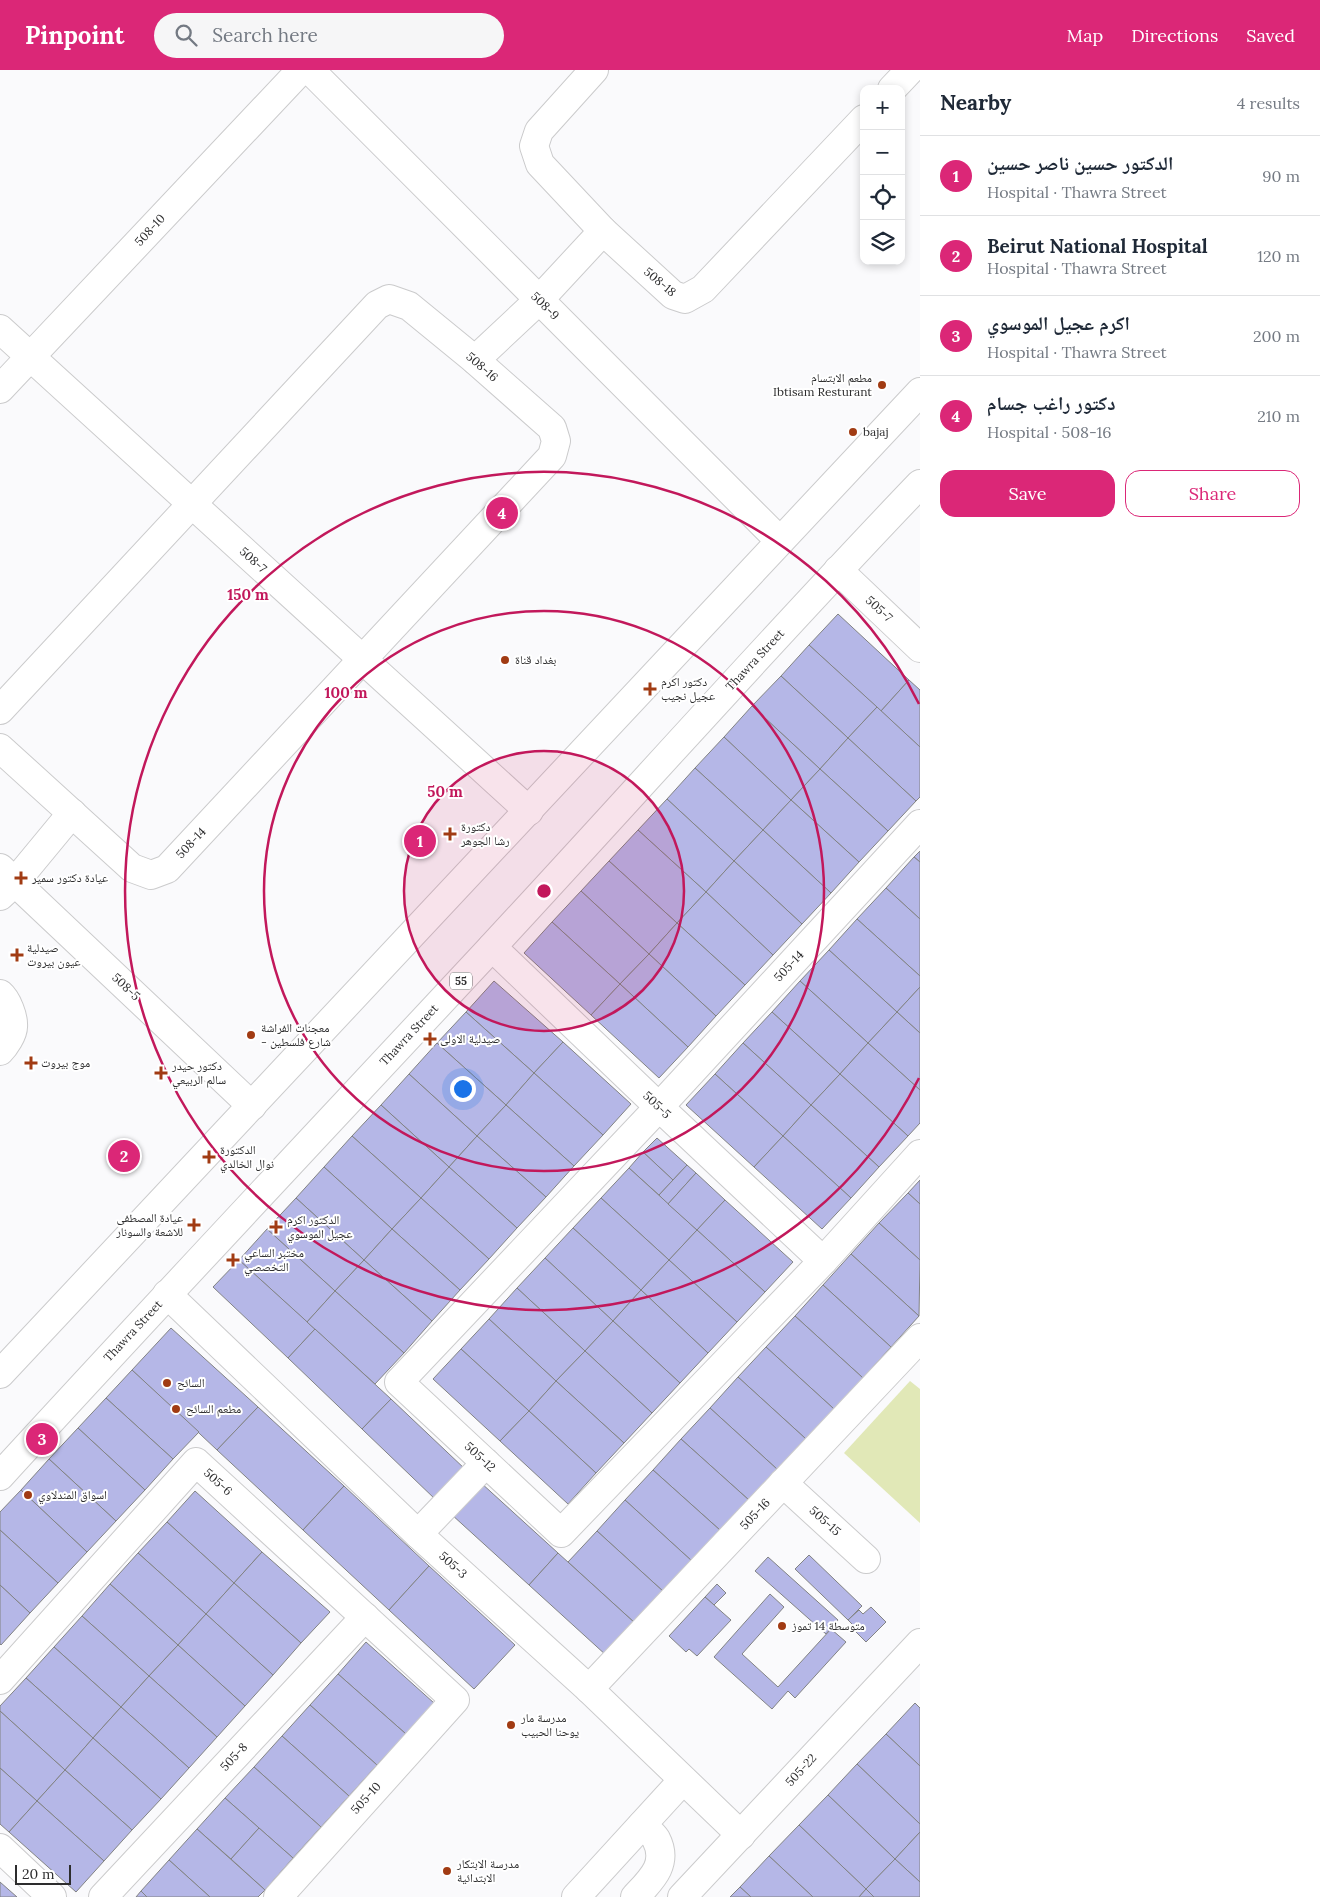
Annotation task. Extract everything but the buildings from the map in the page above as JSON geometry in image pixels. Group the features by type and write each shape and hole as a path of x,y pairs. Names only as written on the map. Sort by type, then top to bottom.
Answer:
{"street":[{"name":"508-10","path":"0,389 301,70"},
{"name":"508-9","path":"310,70 780,541"},
{"name":"508-18","path":"594,70 539,131 534,146 540,164 603,231 673,295 685,299 703,289 860,123"},
{"path":"896,85 910,70"},
{"path":"475,360 539,300 603,231"},
{"name":"508-16","path":"192,504 377,305 389,299 409,306 475,360 552,428 556,441 552,456 362,660"},
{"name":"508-7","path":"0,329 529,811"},
{"path":"0,1374 920,392"},
{"name":"Thawra Street","path":"0,1476 166,1294 492,947 838,570 920,484"},
{"path":"0,710 192,504"},
{"name":"505-7","path":"838,570 920,648"},
{"name":"508-14","path":"0,748 132,868 151,875 167,869 362,660"},
{"path":"5,882 72,813"},
{"name":"505-14","path":"659,1107 920,824"},
{"name":"508-5","path":"5,882 252,1106"},
{"name":"505-5","path":"492,947 823,1261"},
{"path":"0,994 7,1000 13,1027 0,1051"},
{"name":"505-12","path":"659,1107 399,1382 561,1533 823,1261"},
{"path":"823,1261 920,1154"},
{"name":"505-3","path":"166,1294 418,1534 589,1689 741,1835"},
{"name":"505-16","path":"589,1689 920,1338"},
{"name":"505-6","path":"0,1680 196,1462 455,1700"},
{"path":"418,1534 486,1463"},
{"name":"505-15","path":"783,1483 866,1559"},
{"name":"505-8","path":"103,1897 365,1617"},
{"name":"505-22","path":"682,1897 915,1659"},
{"name":"505-10","path":"278,1897 455,1700"},
{"path":"576,1897 683,1780"},
{"path":"636,1897 658,1871 660,1855 656,1838 642,1825"},
{"path":"0,1848 52,1897"}],"green space":[{"path":"910,1381 920,1389 920,1523 844,1453"}],"place":[{"name":"مطعم الابتسام Ibtisam Resturant","path":"882,385"},
{"name":"bajaj","path":"853,432"},
{"name":"دكتور راغب جسام","path":"502,513"},
{"name":"بغداد قناة","path":"505,660"},
{"name":"دكتور اكرم عجيل نجيب","path":"650,689"},
{"name":"دكتورة رشا الجوهر","path":"450,834"},
{"name":"الدكتور حسين ناصر حسين","path":"420,841"},
{"name":"عيادة دكتور سمير","path":"21,878"},
{"name":"صيدلية عيون بيروت","path":"17,955"},
{"name":"معجنات الفراشة - شارع فلسطين","path":"251,1035"},
{"name":"صيدلية الاولى","path":"430,1039"},
{"name":"موج بيروت","path":"31,1063"},
{"name":"دكتور حيدر سالم الربيعي","path":"161,1073"},
{"name":"Beirut National Hospital","path":"124,1156"},
{"name":"الدكتورة نوال الخالدي","path":"209,1157"},
{"name":"عيادة المصطفى للاشعة والسونار","path":"194,1225"},
{"name":"الدكتور اكرم عجيل الموسوي","path":"276,1227"},
{"name":"مختبر الساعي التخصصي","path":"233,1260"},
{"name":"السائح","path":"167,1383"},
{"name":"مطعم السائح","path":"176,1409"},
{"name":"اكرم عجيل الموسوي","path":"42,1439"},
{"name":"اسواق المندلاوي","path":"28,1495"},
{"name":"متوسطة 14 تموز","path":"782,1626"},
{"name":"مدرسة مار يوحنا الحبيب","path":"511,1725"},
{"name":"مدرسة الابتكار الابتدائية","path":"447,1871"}]}
